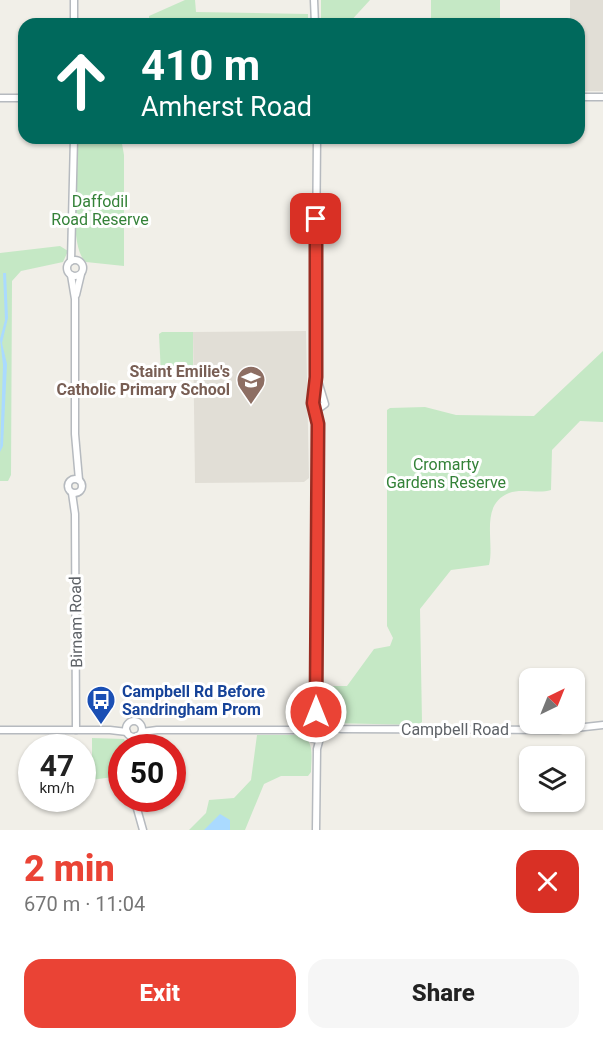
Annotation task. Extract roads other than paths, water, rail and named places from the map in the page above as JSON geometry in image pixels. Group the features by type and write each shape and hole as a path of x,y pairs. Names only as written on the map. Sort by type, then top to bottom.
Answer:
{"street":[{"path":"74,0 74,18"},
{"path":"314,0 315,18"},
{"path":"585,97 603,97"},
{"path":"0,98 18,98"},
{"name":"Birnam Road","path":"74,144 74,241 71,261 67,268 75,299 76,468 82,486 75,514"},
{"path":"317,144 316,377 318,398"},
{"name":"Birnam Road","path":"74,241 83,268 75,299"},
{"path":"71,261 80,262"},
{"path":"70,275 81,274"},
{"path":"316,830 318,424 319,408 325,401 318,398"},
{"path":"318,398 313,403 319,408"},
{"name":"Birnam Road","path":"76,468 68,487 72,493 75,514 76,730"},
{"path":"71,480 79,480"},
{"path":"72,493 80,492"},
{"path":"299,730 309,725 316,712"},
{"path":"110,730 133,720 157,730"},
{"path":"128,724 134,734"},
{"path":"134,734 141,724"},
{"path":"309,725 318,732"},
{"name":"Campbell Road","path":"309,725 318,732 342,729 558,730 603,725"},
{"path":"0,730 110,730 134,734 157,730 318,732"},
{"path":"138,812 143,830"}],"water":[{"path":"3,273 6,273 8,318 2,343 7,364 3,446 0,452 3,365 0,339 5,320"},
{"path":"220,814 230,820 230,830 204,830"}],"place":[{"name":"Staint Emilie's Catholic Primary School","path":"251,406"},
{"name":"Campbell Rd Before Sandringham Prom","path":"101,726"}],"park label":[{"name":"Daffodil Road Reserve","path":"100,210"},
{"name":"Cromarty Gardens Reserve","path":"446,473"}]}
